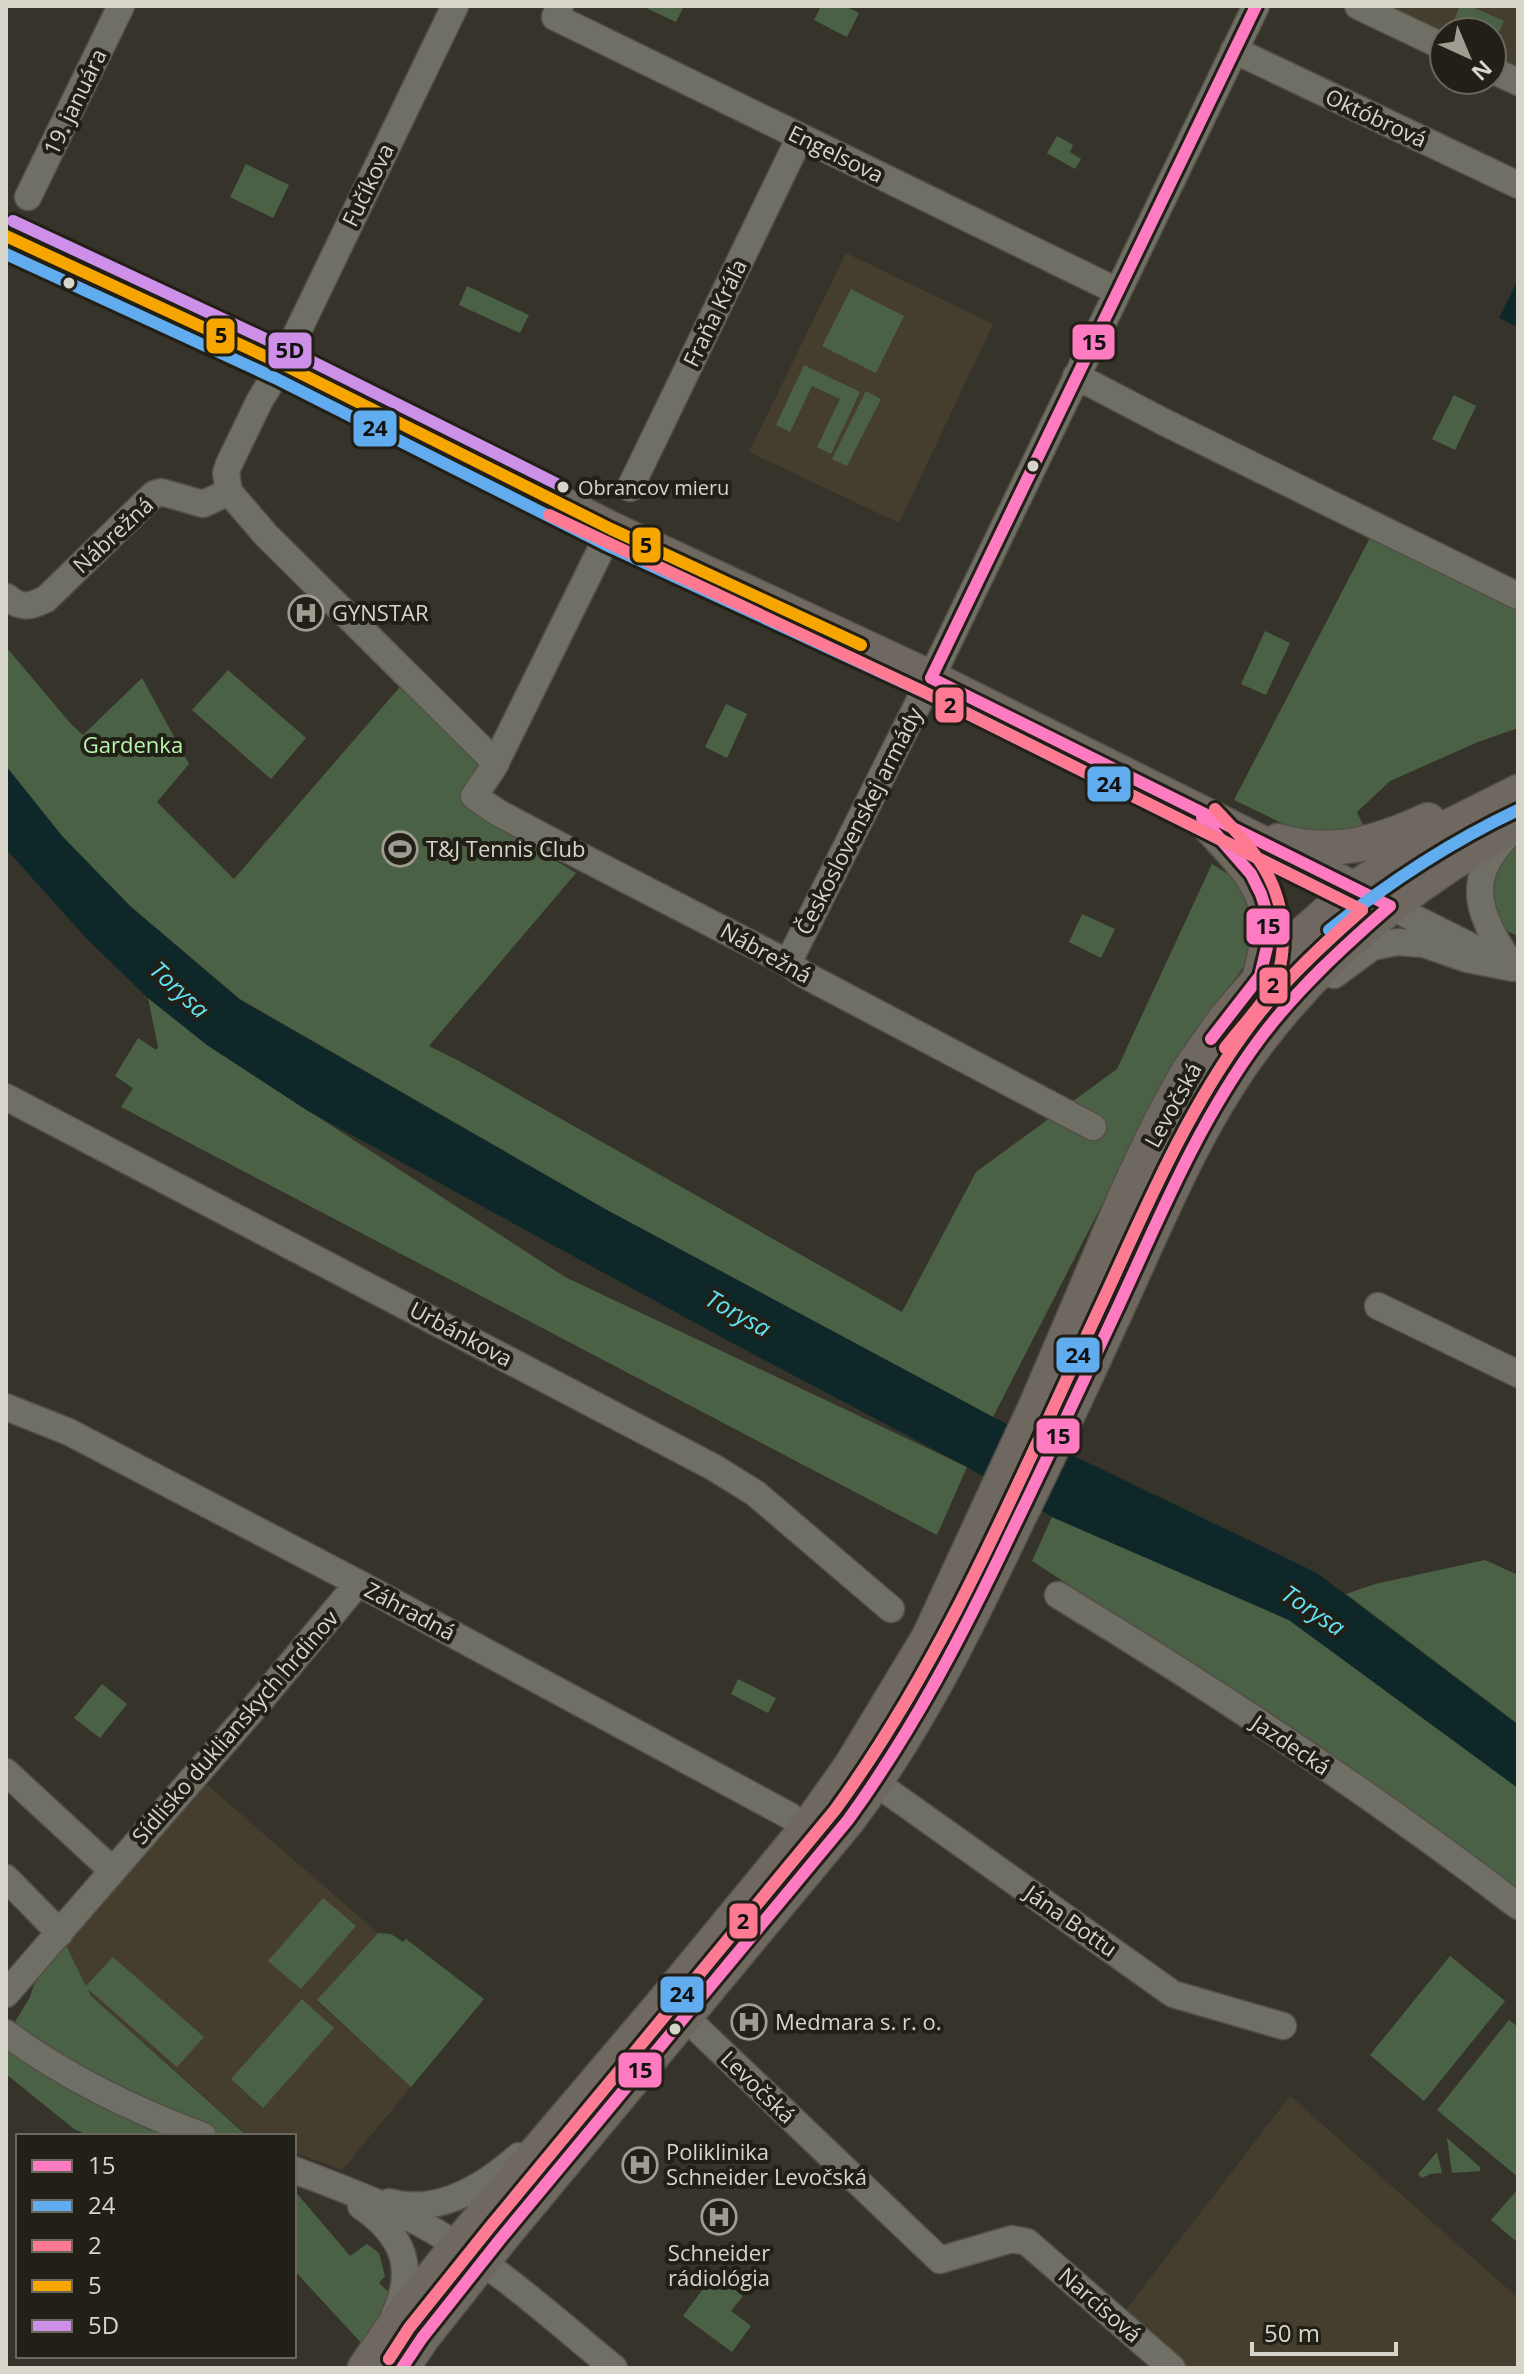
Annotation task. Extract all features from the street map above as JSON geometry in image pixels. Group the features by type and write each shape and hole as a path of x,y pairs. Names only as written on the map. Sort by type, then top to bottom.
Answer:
{"main road":[{"path":"6,236 282,364 611,529 931,678 1390,906"},
{"path":"1195,810 1291,845 1315,848 1376,842 1469,802 1518,791"},
{"name":"Levočská","path":"1050,1414 1130,1186 1188,1072 1225,1019 1260,976 1300,935 1354,889 1442,830 1518,791"},
{"path":"1195,810 1251,874 1261,894 1268,916 1267,947 1260,976"},
{"name":"Levočská","path":"1050,1414 1211,1112 1282,1012 1326,963 1390,906 1443,868 1518,826"},
{"path":"382,2362 422,2338 469,2254 574,2107 807,1828 851,1766 999,1524 1050,1414"},
{"path":"469,2254 685,2017 876,1783 965,1631 999,1524"}],"street":[{"name":"19. januára","path":"28,197 121,6"},
{"name":"Fučíkova","path":"282,364 455,6"},
{"name":"Československej armády","path":"788,963 931,678 1256,6"},
{"path":"1358,6 1428,39"},
{"name":"Engelsova","path":"557,12 800,137 1117,291"},
{"name":"Októbrová","path":"1234,50 1518,185"},
{"name":"Fraňa Kráľa","path":"630,488 800,137"},
{"path":"282,364 229,464 226,473 229,492 266,535 496,763"},
{"path":"1076,376 1518,596"},
{"name":"Nábrežná","path":"7,597 22,607 31,607 46,599 154,494 161,492 203,504 229,492"},
{"name":"Nábrežná","path":"611,529 496,763 474,796 497,812 788,963 803,974 1093,1127"},
{"path":"1515,970 1487,927 1481,909 1480,889 1481,873 1493,850 1518,826"},
{"path":"1390,906 1515,970"},
{"path":"1211,1112 1264,1056 1328,980 1372,947 1397,942 1424,944 1467,959 1515,970"},
{"name":"Urbánkova","path":"6,1097 713,1467 755,1493 891,1609"},
{"path":"1378,1306 1518,1374"},
{"name":"Záhradná","path":"6,1407 69,1432 358,1583 807,1828"},
{"name":"Sídlisko duklianskych hrdinov","path":"6,1994 358,1583"},
{"name":"Jazdecká","path":"1058,1595 1140,1645 1387,1809 1518,1906"},
{"path":"6,1772 112,1870"},
{"name":"Jána Bottu","path":"876,1783 1173,1994 1283,2026"},
{"path":"6,1878 60,1933"},
{"name":"Levočská","path":"685,2017 940,2260 1012,2239 1027,2242"},
{"path":"6,2033 78,2081 198,2134"},
{"path":"332,2185 395,2204 432,2205 456,2198 502,2172 574,2107"},
{"path":"296,2171 415,2221 469,2254 614,2368"},
{"path":"332,2185 378,2218 396,2239 404,2262 405,2286 382,2362"},
{"name":"Narcisová","path":"1027,2242 1172,2368"}],"shaded area":[{"path":"1358,6 1518,6 1518,82 1508,77 1508,16 1428,16 1428,39"},
{"path":"846,253 993,324 899,523 749,452"},
{"path":"197,1776 378,1933 317,2001 411,2087 342,2170 296,2153 296,2134 245,2133 90,1995 60,1933"},
{"path":"1290,2096 1518,2298 1518,2368 1166,2368 1115,2324"}],"green space":[{"path":"642,6 684,6 676,22"},
{"path":"821,6 845,6 859,13 847,37 814,20"},
{"path":"1460,6 1470,6 1493,16 1456,16"},
{"path":"1057,136 1073,145 1070,152 1081,159 1075,169 1047,153"},
{"path":"246,164 289,185 273,218 230,197"},
{"path":"467,286 529,315 520,333 459,305"},
{"path":"851,289 904,316 876,373 822,346"},
{"path":"804,365 860,392 831,454 817,447 840,399 812,386 790,432 776,425"},
{"path":"866,391 881,399 847,466 832,459"},
{"path":"1454,395 1476,406 1455,450 1432,439"},
{"path":"1373,532 1518,605 1518,728 1390,781 1357,812 1363,825 1321,842 1234,800"},
{"path":"1265,631 1290,643 1266,695 1241,684"},
{"name":"Gardenka","path":"6,647 83,735 142,678 189,764 157,802 234,879 405,681 496,777 492,800 497,815 529,843 576,873 429,1046 902,1312 976,1172 1117,1069 1212,864 1234,878 1253,899 1260,945 1212,1010 1125,1160 993,1417 605,1209 240,999 130,906 62,836 6,766"},
{"path":"228,670 306,738 271,779 192,710"},
{"path":"726,704 747,714 727,758 705,747"},
{"path":"1518,843 1518,936 1503,929 1491,891 1502,858"},
{"path":"1082,914 1115,929 1101,958 1069,942"},
{"path":"148,998 207,1045 565,1277 967,1467 937,1535 121,1107 133,1088 115,1076 138,1038 156,1050 158,1047"},
{"path":"1052,1517 1289,1620 1518,1788 1518,1897 1271,1716 1032,1561"},
{"path":"1485,1560 1518,1575 1518,1724 1346,1594 1375,1584"},
{"path":"738,1679 776,1698 768,1713 731,1694"},
{"path":"102,1684 127,1704 100,1738 74,1718"},
{"path":"323,1898 356,1926 301,1989 268,1961"},
{"path":"60,1933 86,1986 113,1957 204,2037 177,2067 88,1989 90,1995 245,2134 85,2134 74,2129 6,2074 6,2037 30,1997 46,1946"},
{"path":"378,1933 391,1934 403,1942 406,1939 484,1999 411,2087 317,2000"},
{"path":"1450,1956 1505,2001 1424,2101 1370,2055"},
{"path":"302,1999 334,2028 263,2108 231,2079"},
{"path":"1509,2020 1518,2027 1518,2177 1437,2110"},
{"path":"1447,2138 1480,2167 1480,2171 1452,2173"},
{"path":"1437,2152 1442,2173 1422,2178 1418,2174"},
{"path":"1518,2189 1518,2243 1491,2220"},
{"path":"296,2192 350,2256 367,2244 379,2253 385,2276 379,2283 395,2298 363,2345 296,2272"},
{"path":"714,2274 743,2296 731,2311 751,2326 732,2352 683,2316"}],"water":[{"path":"1518,279 1518,327 1499,318"},
{"name":"Torysa","path":"6,766 62,836 130,906 240,1000 605,1209 993,1417 1317,1573 1518,1725 1518,1788 1289,1620 1052,1517 967,1467 734,1344 308,1111 207,1045 148,998 87,939 6,849"}],"transit line":[{"name":"15","path":"931,678 1256,6"},
{"name":"5D","path":"13,221 289,350 563,487"},
{"name":"5","path":"6,236 282,364 611,529 861,645"},
{"name":"24","path":"6,254 275,378 604,544 924,692 1362,910 1271,999 1245,1032 1201,1100 1145,1209 976,1571 910,1694 874,1753 835,1810 490,2227 409,2328 389,2359"},
{"name":"2","path":"389,2359 409,2328 490,2227 835,1810 874,1753 910,1694 976,1571 1145,1209 1201,1100 1245,1032 1271,999 1362,910 924,692 549,515"},
{"name":"15","path":"402,2368 502,2237 848,1820 872,1786 937,1679 975,1606 1165,1204 1218,1103 1237,1071 1288,1004 1390,906 931,678"},
{"name":"2","path":"1215,809 1253,851 1271,881 1277,897 1283,936 1281,961 1274,984 1225,1048"},
{"name":"24","path":"1329,930 1420,864 1518,810"},
{"name":"15","path":"1202,818 1251,874 1268,916 1267,947 1260,976 1211,1039"}],"place":[{"name":"Obrancov mieru","path":"563,487"},
{"name":"GYNSTAR","path":"306,613"},
{"name":"T&J Tennis Club","path":"400,849"},
{"name":"Medmara s. r. o.","path":"749,2022"},
{"name":"Poliklinika Schneider Levočská","path":"640,2165"},
{"name":"Schneider rádiológia","path":"719,2217"}]}
